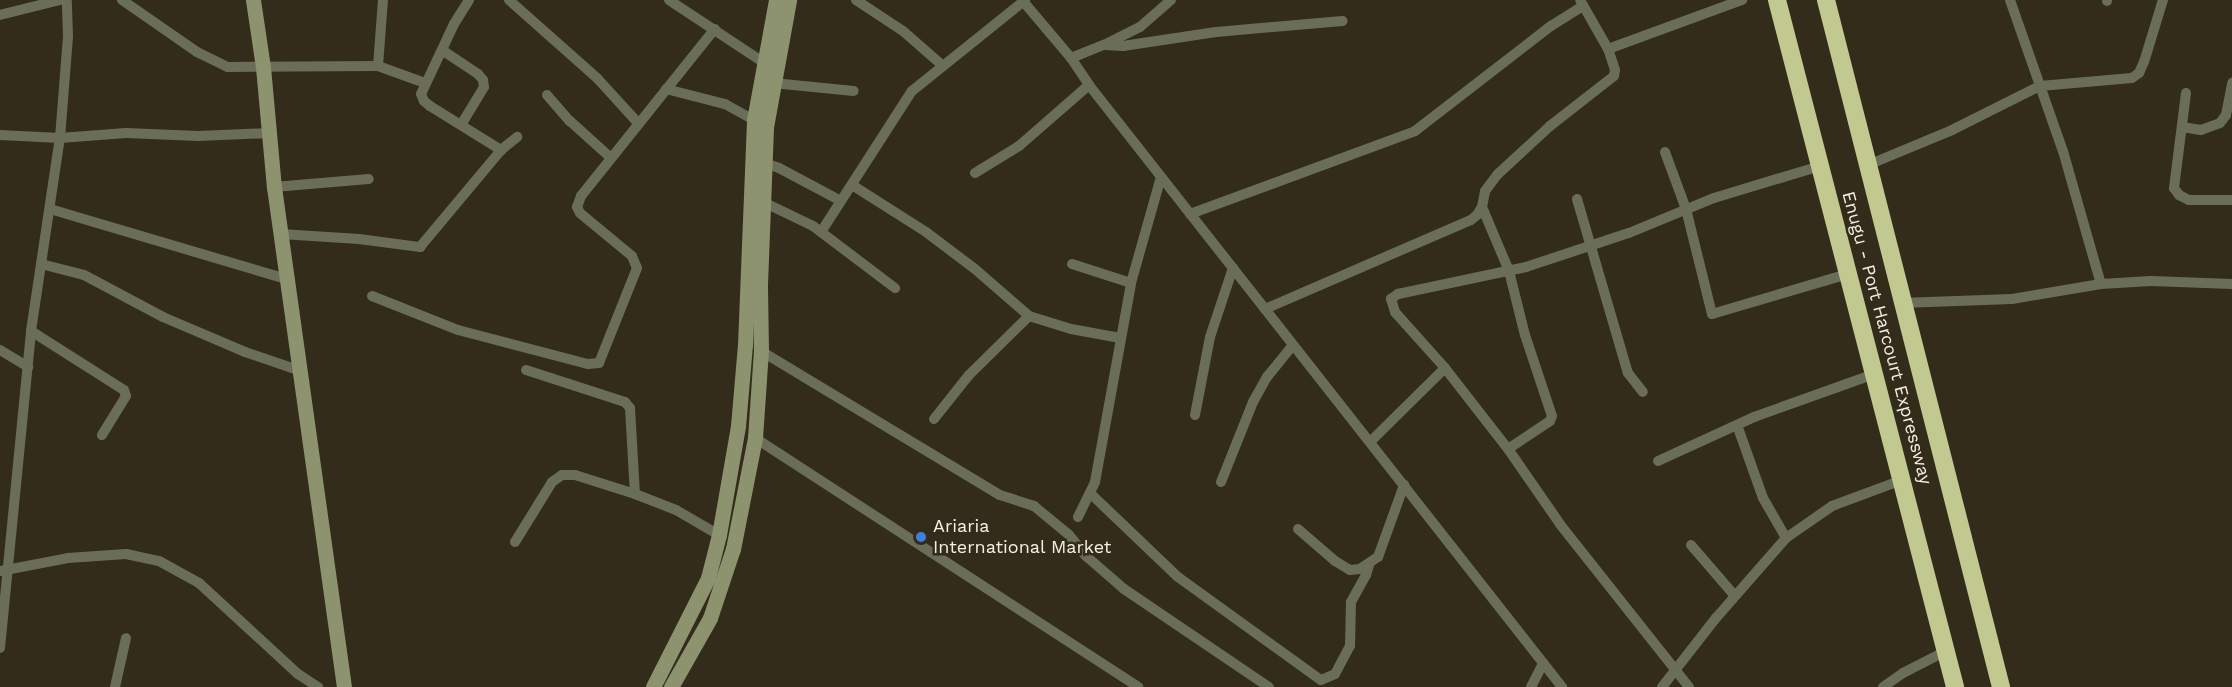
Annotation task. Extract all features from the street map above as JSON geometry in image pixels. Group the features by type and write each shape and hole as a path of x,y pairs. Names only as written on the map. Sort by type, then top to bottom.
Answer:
{"highway":[{"name":"Enugu - Port Harcourt Expressway","path":"1777,0 1956,687"},
{"name":"Enugu - Port Harcourt Expressway","path":"1826,0 1901,303 2001,687"}],"main road":[{"path":"253,0 263,67 274,186 345,687"},
{"path":"652,687 708,578 719,536 738,426 746,334 754,120 776,0"},
{"path":"671,687 710,618 730,559 755,438 761,351 766,127 789,0"}],"street":[{"path":"0,15 60,0"},
{"path":"0,648 4,570 31,331 60,138 68,36 67,0"},
{"path":"122,0 215,62 228,67 378,66 425,83"},
{"path":"378,66 382,0"},
{"path":"469,0 421,94 424,101 501,150"},
{"path":"509,0 597,78 639,124"},
{"path":"669,0 763,62"},
{"path":"856,0 903,31 942,64"},
{"path":"821,232 907,98 942,64 994,28 1023,0 1071,57 1089,85 1562,687"},
{"path":"1071,57 1104,45 1140,27 1171,0"},
{"path":"1608,49 1742,0"},
{"path":"2010,0 2073,183 2102,284"},
{"path":"1868,165 1952,130 2040,86 2132,78 2139,73 2144,63 2163,0"},
{"path":"1190,214 1415,131 1581,3 1608,49 1615,70 1614,76 1550,126 1498,174 1485,190 1482,207 1471,220 1265,309"},
{"path":"1104,45 1123,46 1216,32 1343,21"},
{"path":"372,296 458,330 588,364 599,363 637,268 632,256 580,213 577,207 581,196 714,29"},
{"path":"442,50 478,74 483,80 484,87 461,125"},
{"path":"773,83 854,91"},
{"path":"2182,127 2201,130 2220,123 2226,115 2232,83"},
{"path":"975,173 1019,146 1089,85"},
{"path":"666,89 724,104 754,120"},
{"path":"2187,93 2174,188 2179,195 2189,200 2232,200"},
{"path":"547,95 570,122 611,158"},
{"path":"0,135 60,138 126,133 198,136 269,133"},
{"path":"281,234 359,239 420,248 501,150 517,137"},
{"path":"1665,152 1686,209 1712,314 1848,274"},
{"path":"764,171 770,165 779,168 841,201"},
{"path":"1689,687 1560,524 1509,449 1445,368 1395,312 1391,299 1398,294 1509,271 1592,245 1686,209 1820,166"},
{"path":"1078,517 1091,494 1131,283 1161,177"},
{"path":"274,186 369,178"},
{"path":"852,184 926,232 975,269 1029,316 1071,329 1120,338"},
{"path":"1577,199 1628,373 1643,392"},
{"path":"763,202 784,210 821,232 895,288"},
{"path":"1482,207 1509,271 1525,335 1552,416 1550,421 1509,449"},
{"path":"50,209 287,279"},
{"path":"41,264 84,274 163,317 245,352 301,371"},
{"path":"1072,264 1131,283"},
{"path":"1195,415 1210,337 1233,268"},
{"path":"1901,303 2012,299 2102,284 2151,281 2232,284"},
{"path":"934,419 969,375 1029,316"},
{"path":"31,331 124,390 126,396 102,435"},
{"path":"1221,482 1253,402 1267,377 1293,345"},
{"path":"0,350 28,367"},
{"path":"761,351 1000,495 1034,506 1069,535 1086,556 1124,589 1269,687"},
{"path":"1370,442 1445,368"},
{"path":"526,370 625,402 630,408 635,494"},
{"path":"1658,461 1737,424 1874,374"},
{"path":"1737,424 1763,498 1786,538"},
{"path":"755,438 1138,687"},
{"path":"515,542 552,482 562,475 575,475 635,494 676,510 719,536"},
{"path":"1662,687 1735,596 1786,538 1832,506 1902,480"},
{"path":"1298,529 1335,561 1350,570 1369,565 1378,557 1385,544 1404,485"},
{"path":"1091,494 1178,577 1322,680 1335,674 1350,646 1352,596 1364,580 1369,565"},
{"path":"1691,545 1735,596"},
{"path":"4,570 68,558 126,554 159,561 199,583 298,674 318,687"},
{"path":"115,687 126,638"},
{"path":"1883,687 1903,673 1946,651"},
{"path":"1531,687 1543,663"}],"place":[{"name":"Ariaria International Market","path":"921,537"}]}
